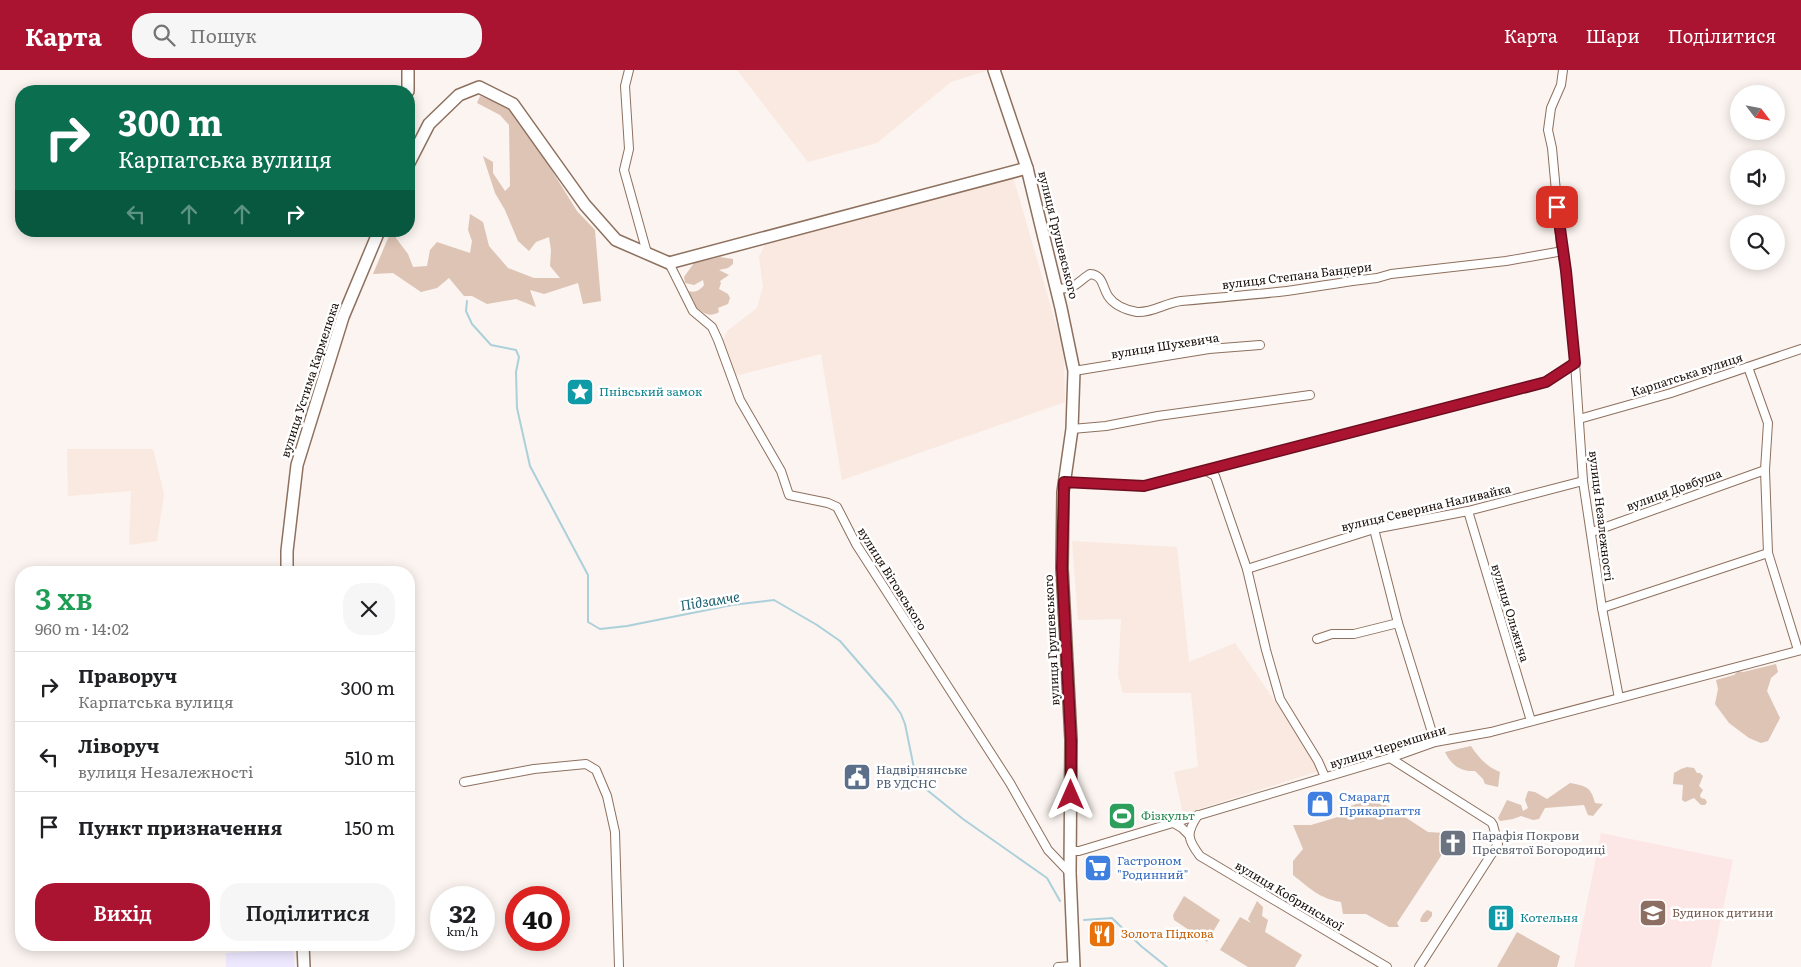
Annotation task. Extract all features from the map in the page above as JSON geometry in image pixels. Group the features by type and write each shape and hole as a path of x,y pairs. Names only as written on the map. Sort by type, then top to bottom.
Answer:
{"street":[{"path":"408,70 408,85"},
{"path":"629,70 625,86 628,149 624,170 647,253"},
{"name":"вулиця Грушевського","path":"994,70 1027,168 1074,371 1072,429 1064,482 1062,568 1071,740 1070,873 1074,966"},
{"name":"вулиця Незалежності","path":"1563,70 1562,85 1551,108 1548,130 1552,148 1575,363 1583,481 1602,608 1619,698"},
{"path":"415,147 429,124 459,95 479,87 513,104 584,205 616,240 668,262 1027,168"},
{"name":"вулиця Устима Кармелюка","path":"287,566 297,465 343,317 377,237"},
{"name":"вулиця Степана Бандери","path":"1056,289 1070,288 1090,274 1096,274 1107,295 1114,302 1129,310 1139,312 1152,310 1172,302 1286,291 1377,278 1390,274 1506,261 1563,252"},
{"name":"вулиця Вітовського","path":"668,262 693,311 712,328 740,400 781,471 789,496 828,503 837,507 856,544 1010,783 1048,850 1070,873"},
{"name":"вулиця Шухевича","path":"1074,371 1210,349 1260,345"},
{"name":"Карпатська вулиця","path":"1579,418 1671,393 1801,349"},
{"path":"1064,482 1144,486 1546,382 1575,363"},
{"path":"1748,367 1768,424 1765,470 1768,553 1800,650"},
{"path":"1072,429 1106,426 1158,416 1310,395"},
{"path":"1205,470 1215,476 1247,568 1266,650 1280,699 1318,761 1325,777"},
{"name":"вулиця Довбуша","path":"1592,532 1765,470"},
{"name":"вулиця Северина Наливайка","path":"1247,568 1374,529 1468,511 1583,481"},
{"name":"вулиця Ольжича","path":"1468,511 1531,721"},
{"path":"1374,529 1398,623 1434,742"},
{"path":"1602,608 1768,553"},
{"path":"1317,639 1332,634 1354,634 1398,623"},
{"name":"вулиця Черемшини","path":"1070,851 1079,850 1390,758 1434,742 1491,732 1800,650"},
{"path":"1390,758 1491,822 1498,844 1419,967"},
{"path":"464,782 534,769 586,764 596,770 607,796 615,832 620,967"},
{"path":"1188,835 1190,827 1198,815"},
{"name":"вулиця Кобринської","path":"1172,822 1182,828 1188,835 1193,847 1200,856 1387,967"},
{"path":"303,951 304,967"},
{"path":"1058,967 1074,966"}],"shaded area":[{"path":"737,70 989,70 951,82 877,143 808,162"},
{"path":"480,96 508,107 523,124 577,211 595,230 601,301 583,304 578,283 544,294 530,290 536,307 516,299 487,304 472,296 464,296 449,278 437,288 421,292 393,273 373,274 388,237 396,237 408,254 413,267 427,266 430,250 437,242 470,253 472,241 468,230 470,214 483,222 489,246 508,268 534,278 560,278 550,266 551,250 549,237 536,242 529,251 518,241 505,210 495,193 483,156 493,162 493,173 505,191 510,186 509,125 500,115 477,103"},
{"path":"1013,177 1064,352 1065,402 842,480 821,354 735,376 723,341 727,331 757,308 763,287 759,257 765,244"},
{"path":"720,257 733,259 733,264 728,268 719,270 729,275 720,281 719,289 728,294 730,298 728,304 718,308 719,312 709,315 703,313 695,306 689,291 699,290 704,285 703,280 694,285 685,283 684,277 694,263"},
{"path":"67,449 153,449 164,494 157,541 129,545 131,491 68,496"},
{"path":"1072,541 1177,547 1189,662 1235,643 1322,770 1183,814 1174,772 1198,767 1191,693 1123,693 1118,675 1121,619 1078,620"},
{"path":"1776,664 1778,672 1771,678 1767,691 1780,718 1768,741 1761,743 1749,738 1729,723 1715,704 1718,689 1716,680 1734,675 1738,671 1743,672"},
{"path":"1471,746 1483,761 1500,772 1498,787 1485,784 1475,771 1457,767 1450,761 1445,752"},
{"path":"1687,767 1694,768 1697,773 1703,776 1699,786 1703,790 1700,795 1701,798 1707,802 1705,805 1701,805 1694,798 1685,802 1682,800 1683,785 1673,784 1674,773"},
{"path":"1570,783 1587,788 1592,793 1595,803 1603,804 1593,816 1588,815 1584,805 1545,808 1539,819 1533,820 1521,816 1500,821 1498,818 1507,800 1521,805 1523,811 1528,808 1525,800 1528,791 1535,792 1547,799"},
{"path":"1369,800 1388,806 1428,832 1445,833 1450,841 1441,849 1441,856 1397,923 1399,927 1389,927 1366,914 1343,914 1341,902 1320,895 1293,875 1293,861 1303,849 1293,825 1311,825 1338,817 1350,806"},
{"name":"Будинок дитини","path":"1601,833 1733,860 1711,967 1574,967"},
{"path":"1184,896 1220,920 1207,942 1174,920 1173,915"},
{"path":"1257,901 1263,907 1262,916 1268,920 1265,932 1302,955 1295,967 1248,967 1220,950 1240,917 1251,923 1248,919"},
{"path":"1427,910 1432,912 1432,916 1427,922 1421,922 1423,914"},
{"path":"1517,932 1560,956 1557,967 1497,967"},
{"path":"293,951 295,967 226,967 226,953"}],"waterway":[{"name":"Підзамче","path":"467,301 466,311 472,324 491,345 516,350 519,357 516,372 517,408 530,466 588,575 588,622 600,629 627,626 732,605 774,600 817,625 840,641 901,714 905,724 914,768 919,780 927,790 963,819 1047,878 1060,901"},
{"name":"Підзамче","path":"1084,920 1112,918 1141,946 1167,967"}],"place":[{"name":"Пнівський замок","path":"580,392"},
{"name":"Надвірнянське РВ УДСНС","path":"857,777"},
{"name":"Смарагд Прикарпаття","path":"1320,804"},
{"name":"Фізкульт","path":"1122,816"},
{"name":"Парафія Покрови Пресвятої Богородиці","path":"1453,843"},
{"name":"Гастроном \"Родинний\"","path":"1098,868"},
{"name":"Будинок дитини","path":"1653,913"},
{"name":"Котельня","path":"1501,918"},
{"name":"Золота Підкова","path":"1102,934"}],"route":[{"path":"1071,795 1071,740 1062,568 1064,482 1144,486 1546,382 1575,363 1568,307 1566,271 1557,207"}]}
